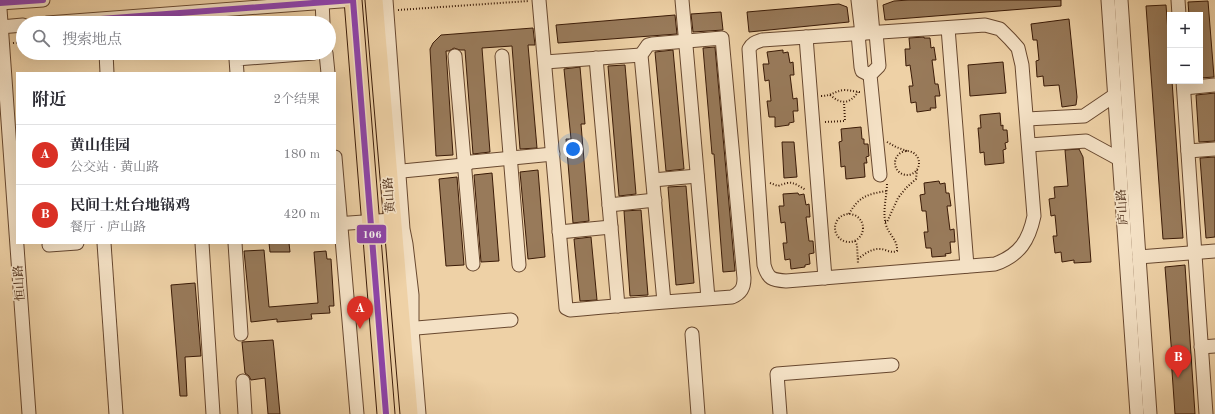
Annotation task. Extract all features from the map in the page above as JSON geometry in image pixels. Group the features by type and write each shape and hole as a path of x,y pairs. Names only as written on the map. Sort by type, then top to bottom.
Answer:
{"main road":[{"name":"黄山路","path":"353,0 386,414"},
{"name":"黄山路","path":"374,0 394,172 392,220 407,329 409,414"}],"street":[{"path":"0,3 43,0"},
{"path":"158,16 322,1 353,0"},
{"path":"386,0 394,172 404,229 412,295 411,314 407,329 419,414"},
{"path":"539,0 566,308 570,310 618,306 664,302 708,298 732,296 742,290 744,278 722,38 652,44 648,45 641,55 664,302"},
{"path":"682,0 708,298"},
{"path":"858,0 878,66 870,74"},
{"path":"870,0 867,33 861,67 862,71 870,74"},
{"name":"庐山路","path":"1108,0 1137,414"},
{"name":"庐山路","path":"1121,0 1150,414"},
{"path":"1178,0 1179,12"},
{"path":"322,1 323,16"},
{"name":"恒山路","path":"0,8 16,234"},
{"path":"985,25 1000,29 1018,48 1022,65 1034,216 1026,241 1012,255 1003,261 995,264 786,281 770,278 766,273 764,265 749,49 751,45 762,40 867,33 985,25"},
{"path":"1,27 16,26"},
{"path":"948,28 967,266"},
{"path":"806,37 825,278"},
{"path":"545,62 641,55"},
{"path":"455,56 473,264"},
{"path":"502,56 519,266"},
{"path":"596,58 618,306"},
{"path":"106,60 107,72"},
{"path":"236,60 237,72"},
{"path":"327,60 328,72"},
{"path":"870,74 880,175"},
{"path":"1206,414 1184,85 1215,85"},
{"path":"1027,119 1084,116 1115,95"},
{"name":"恒山路","path":"0,103 22,414"},
{"path":"1029,145 1086,141 1119,159"},
{"path":"1188,151 1215,149"},
{"path":"394,172 464,165 473,168 511,162 553,158"},
{"path":"653,180 697,176"},
{"path":"336,179 338,224 357,414"},
{"path":"609,205 655,200"},
{"path":"338,224 392,220"},
{"path":"559,232 611,228"},
{"name":"恒山路","path":"17,244 29,414"},
{"path":"49,245 63,244"},
{"path":"104,244 116,414"},
{"path":"202,244 213,414"},
{"path":"235,244 241,334"},
{"path":"1139,257 1215,252"},
{"path":"407,329 511,320"},
{"path":"692,334 698,414"},
{"path":"1202,347 1215,346"},
{"path":"780,414 777,374 892,365"},
{"path":"243,381 245,414"}],"path":[{"path":"810,97 830,96 839,91 846,90 858,92 872,90"},
{"path":"830,96 840,102 844,102 850,101 858,92"},
{"path":"825,122 845,121 844,102"},
{"path":"876,132 896,147 912,152 919,161 916,179 898,198 887,222 885,222"},
{"path":"908,151 904,151 897,156 894,164 895,168 900,174 904,175 912,174 918,169"},
{"path":"858,259 875,249 894,252 897,251 897,245 885,222 884,207 887,191 886,181 884,177 880,175"},
{"path":"758,184 769,183 778,186 788,182 800,186 818,196"},
{"path":"849,214 854,206 865,196 871,193 887,191"},
{"path":"849,214 858,217 863,225 862,234 855,241 851,242 842,240 836,234 835,229 837,220 840,217 849,214"},
{"path":"855,241 857,245 858,275"}],"building":[{"path":"1061,0 1061,6 885,20 883,5 894,1"},
{"path":"1208,1 1214,77 1203,78 1203,12 1189,12 1188,2"},
{"path":"839,4 847,7 849,22 749,32 747,12"},
{"path":"1166,5 1167,84 1172,84 1183,238 1163,239 1146,6"},
{"path":"721,12 723,30 693,32 691,14"},
{"path":"675,15 677,34 558,43 556,25"},
{"path":"1069,19 1077,97 1076,105 1062,107 1059,85 1044,86 1043,76 1037,77 1036,61 1039,60 1037,40 1033,40 1031,24"},
{"path":"533,28 535,45 528,45 537,148 520,149 512,46 482,48 490,152 473,154 465,50 454,48 446,51 453,155 436,156 430,49 433,43 441,35"},
{"path":"909,38 930,38 931,48 934,47 936,60 932,60 935,84 938,84 940,96 935,96 936,108 930,108 931,110 917,112 916,102 911,103 909,86 913,86 910,65 906,66 905,49 910,49"},
{"path":"715,47 735,271 723,272 714,154 712,154 703,48"},
{"path":"673,50 684,169 666,171 655,52"},
{"path":"783,50 783,53 788,52 790,63 793,62 794,75 790,75 793,99 797,98 798,111 793,111 794,122 789,123 789,125 775,127 775,117 769,117 767,101 771,101 769,80 765,81 763,64 769,64 767,52"},
{"path":"1003,62 1006,93 970,96 968,65"},
{"path":"625,65 636,194 619,196 608,66"},
{"path":"580,67 585,124 581,124 589,221 573,223 566,139 571,139 564,69"},
{"path":"1215,93 1215,141 1199,142 1196,95"},
{"path":"1000,113 1001,126 1003,125 1003,130 1007,130 1008,142 1005,143 1006,149 1003,150 1004,163 985,165 984,152 980,153 978,128 981,128 980,115"},
{"path":"861,127 864,144 868,144 869,156 866,157 867,163 864,163 865,177 846,179 845,166 841,167 839,142 842,141 841,129"},
{"path":"782,142 794,142 797,177 784,178"},
{"path":"1079,149 1083,157 1091,262 1074,263 1074,260 1062,262 1061,252 1055,253 1053,236 1057,236 1055,215 1051,216 1049,199 1055,198 1054,187 1068,186 1065,150"},
{"path":"1215,157 1215,237 1206,238 1200,158"},
{"path":"538,170 545,257 528,259 520,172"},
{"path":"492,173 499,261 481,262 474,175"},
{"path":"457,177 464,265 446,266 439,179"},
{"path":"939,181 940,184 945,183 946,193 949,193 951,206 947,206 950,230 954,229 955,242 950,242 951,253 945,254 946,256 932,257 931,248 926,248 924,232 928,232 926,211 922,211 920,195 925,194 924,183"},
{"path":"686,186 694,283 676,285 668,187"},
{"path":"798,193 799,195 804,194 806,205 809,204 810,217 806,217 809,241 813,241 814,253 809,254 810,264 805,265 805,267 791,269 790,259 785,260 783,243 787,243 785,222 781,223 779,206 784,206 783,194"},
{"path":"641,210 648,295 630,296 624,211"},
{"path":"591,237 597,300 580,301 574,239"},
{"path":"269,244 289,244 290,252 270,252"},
{"path":"264,250 269,307 318,303 314,252 326,251 327,259 331,259 334,306 329,306 330,313 311,314 312,319 277,322 277,319 251,322 244,251"},
{"path":"1185,265 1195,414 1175,414 1165,267"},
{"path":"195,283 201,356 185,357 187,396 180,396 171,285"},
{"path":"273,340 280,414 268,414 265,378 251,380 245,373 242,342"}],"transit line":[{"name":"106","path":"0,3 43,0"},
{"name":"106","path":"140,16 353,0 386,414"}],"place":[{"name":"黄山佳园","path":"360,329"},
{"name":"民间土灶台地锅鸡","path":"1178,378"}]}
